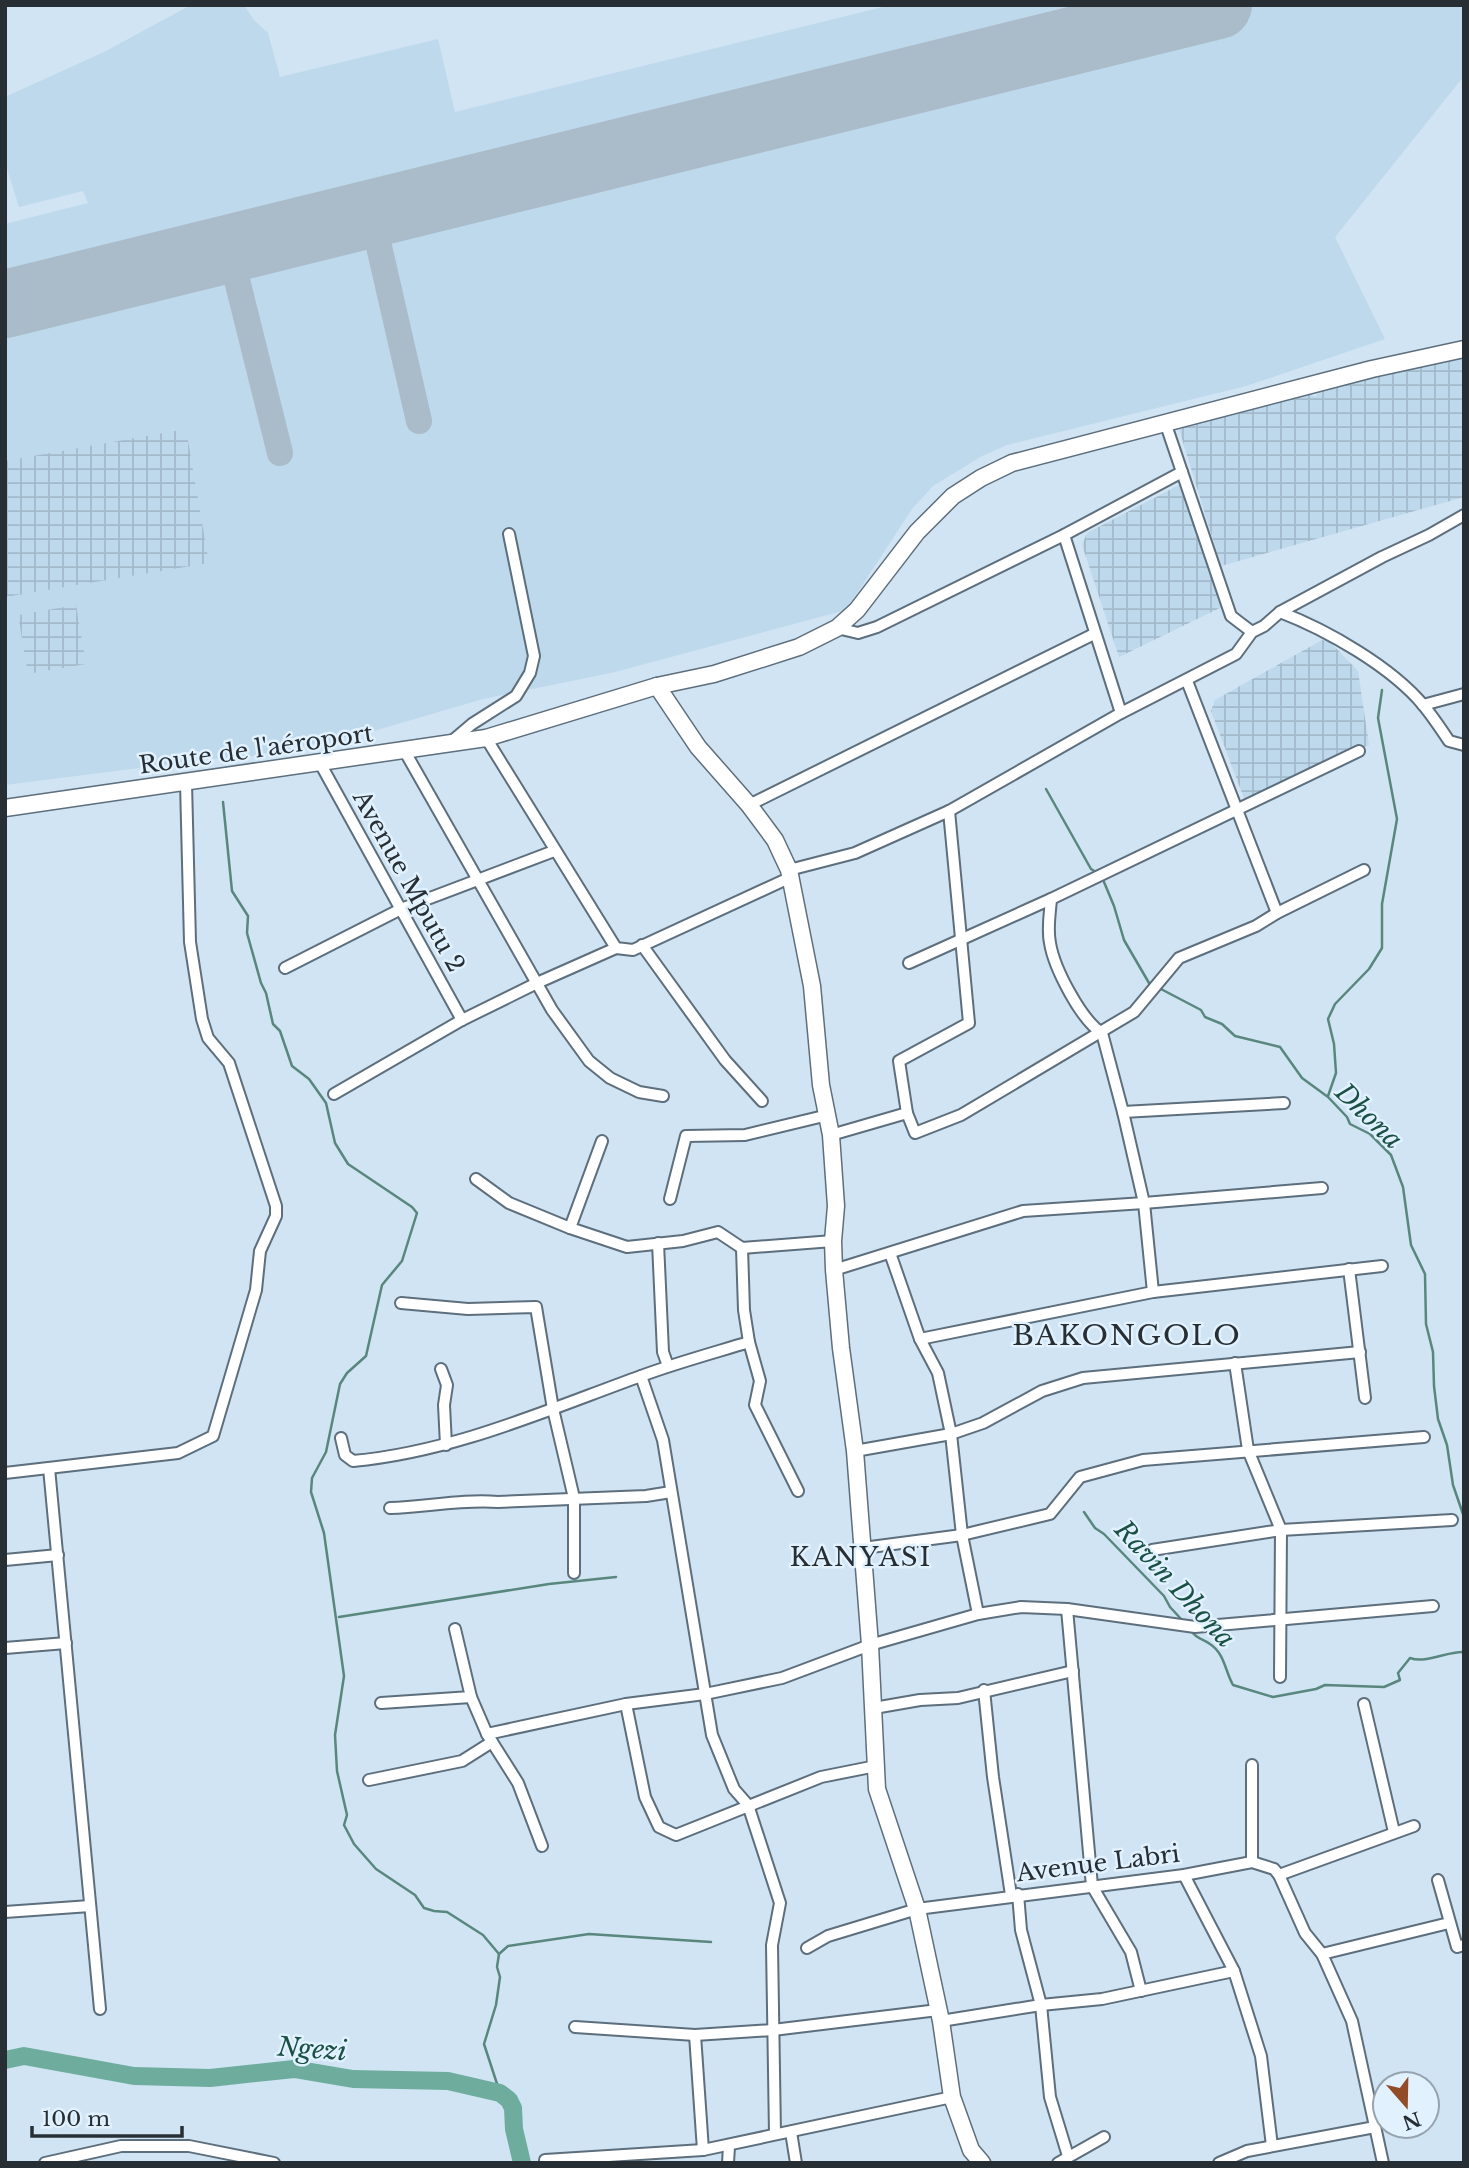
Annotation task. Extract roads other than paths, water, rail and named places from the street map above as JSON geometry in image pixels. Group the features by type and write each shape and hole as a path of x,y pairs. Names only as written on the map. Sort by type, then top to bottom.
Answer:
{"street":[{"name":"Route de l'aéroport","path":"5,808 486,738 657,686 714,674 799,646 836,628 857,610 916,532 953,495 1012,463 1371,369 1464,349"},
{"path":"1165,422 1231,616 1252,632"},
{"path":"836,628 859,633 877,627 1064,535 1182,472"},
{"path":"334,1094 462,1020 537,983 616,948 633,950 789,874 855,853 948,811 1121,713 1236,654 1252,632 1280,612 1464,515"},
{"path":"450,743 472,724 516,696 530,673 534,656 509,534"},
{"path":"1064,535 1121,713"},
{"path":"1280,612 1306,622 1385,669 1423,705 1449,741 1464,745"},
{"path":"749,805 1094,634"},
{"path":"1187,681 1277,913"},
{"path":"657,686 698,747 749,805 775,840 789,874 812,986 821,1085 831,1135 836,1206 834,1270 855,1451 870,1645 877,1789 917,1909 940,2015 952,2097 971,2150 982,2163"},
{"path":"1423,705 1464,694"},
{"path":"486,738 616,948"},
{"path":"404,750 552,1010 589,1061 610,1078 639,1092 663,1096"},
{"path":"909,963 1051,899 1359,751"},
{"name":"Avenue Mputu 2","path":"320,763 462,1020"},
{"path":"5,1473 178,1453 213,1436 256,1290 260,1251 276,1216 275,1199 229,1063 208,1038 202,1019 190,942 186,783"},
{"path":"948,811 969,1023 899,1061 907,1113 915,1133 961,1115 1135,1012 1179,958 1255,926 1364,870"},
{"path":"285,968 401,909 554,850"},
{"path":"1051,899 1049,942 1057,967 1091,1027 1102,1033 1123,1112 1144,1203 1153,1292"},
{"path":"642,945 725,1060 762,1101"},
{"path":"1123,1112 1284,1103"},
{"path":"831,1135 907,1113"},
{"path":"670,1199 686,1136 745,1135 828,1115"},
{"path":"570,1228 602,1141"},
{"path":"476,1180 509,1203 570,1228 627,1247 718,1232 741,1248 833,1241"},
{"path":"834,1270 1023,1211 1322,1188"},
{"path":"658,1243 663,1352 668,1366"},
{"path":"741,1248 744,1310 749,1342 760,1381 755,1405 798,1491"},
{"path":"890,1253 920,1339 938,1373 951,1434 962,1535 978,1614"},
{"path":"920,1339 1153,1292 1382,1266"},
{"path":"1349,1269 1365,1398"},
{"path":"401,1303 468,1309 536,1307 553,1409 574,1498 575,1573"},
{"path":"341,1438 345,1455 353,1461 394,1458 446,1445 668,1366 749,1342"},
{"path":"855,1451 951,1434 983,1423 1042,1391 1083,1378 1360,1352"},
{"path":"1235,1363 1248,1450 1281,1530 1280,1677"},
{"path":"441,1369 447,1385 444,1405 446,1445"},
{"path":"641,1376 663,1440 712,1735 734,1789 748,1805 779,1903 772,1945 775,2134"},
{"path":"863,1548 962,1535 1050,1514 1080,1477 1143,1460 1424,1437"},
{"path":"49,1468 100,2009"},
{"path":"390,1508 430,1507 475,1500 498,1502 646,1496 671,1492"},
{"path":"1152,1550 1281,1530 1452,1520"},
{"path":"5,1560 58,1555"},
{"path":"369,1780 461,1761 490,1738 626,1704 705,1694 782,1678 870,1645 978,1614 1021,1607 1068,1609 1195,1628 1433,1606"},
{"path":"1068,1609 1092,1886 1131,1952 1141,1991"},
{"path":"455,1629 471,1697 490,1738 517,1783 542,1846"},
{"path":"5,1648 66,1643"},
{"path":"874,1708 920,1700 958,1698 1073,1671"},
{"path":"984,1690 993,1777 1021,1930 1041,2005 1050,2097 1063,2159 1104,2137"},
{"path":"381,1703 471,1697"},
{"path":"626,1704 645,1797 659,1827 676,1835 821,1777 876,1766"},
{"path":"1364,1704 1394,1832"},
{"path":"1252,1765 1252,1862 1274,1869 1279,1875 1305,1933 1322,1954 1352,2021 1371,2109"},
{"path":"1279,1875 1414,1825"},
{"name":"Avenue Labri","path":"807,1948 828,1936 917,1909 1184,1875 1252,1862"},
{"path":"1184,1875 1234,1971 1261,2056 1272,2146"},
{"path":"1437,1880 1457,1947 1464,1945"},
{"path":"5,1912 90,1906"},
{"path":"1322,1954 1449,1923"},
{"path":"575,2027 695,2035 774,2030 1102,1999 1234,1971"},
{"path":"695,2035 703,2150"},
{"path":"545,2160 729,2146 952,2097"},
{"path":"1219,2163 1247,2151 1371,2128"},
{"path":"791,2132 796,2163"},
{"path":"1378,2140 1383,2163"},
{"path":"45,2163 121,2146 189,2146 274,2163"},
{"path":"728,2163 729,2146"}],"waterway":[{"path":"1328,1096 1336,1073 1334,1044 1328,1019 1335,1004 1369,969 1382,948 1382,904 1397,819 1378,718 1382,690"},
{"name":"Dhona","path":"1046,789 1091,869 1096,872"},
{"path":"223,802 232,891 248,916 247,933 273,1024 280,1031 292,1066 309,1079 326,1103 335,1143 348,1164 417,1213 402,1261 382,1285 366,1356 347,1373 340,1384 326,1452 312,1478 311,1492 324,1533 344,1676 335,1735 337,1771 347,1815 344,1825 354,1844 376,1869 415,1895 424,1908 447,1912 483,1935 499,1954 497,1967 500,1977 496,2005 484,2044 500,2093"},
{"name":"Dhona","path":"1104,882 1124,940 1149,983 1153,985"},
{"name":"Dhona","path":"1159,988 1201,1010 1205,1017 1222,1024 1235,1036 1280,1047 1302,1078 1328,1097 1350,1124 1370,1134 1391,1155 1403,1187 1411,1245 1425,1274 1426,1324 1433,1352 1438,1419 1447,1445 1453,1485 1464,1517"},
{"name":"Ravin Dhona","path":"1084,1512 1095,1528 1164,1596 1182,1620"},
{"name":"Dhona","path":"1464,1547 1464,1583"},
{"path":"339,1617 549,1584 616,1577"},
{"name":"Ravin Dhona","path":"1191,1631 1219,1653 1233,1685 1273,1697 1325,1685 1384,1687 1400,1680 1398,1673 1410,1658 1423,1659 1464,1652"},
{"path":"499,1954 508,1946 589,1934 711,1942"},
{"name":"Ngezi","path":"5,2060 24,2056 134,2076 210,2078 294,2069 353,2079 448,2081 500,2093 509,2100 513,2108 514,2129 522,2163"}],"district":[{"name":"BAKONGOLO","path":"1127,1335"},
{"name":"KANYASI","path":"861,1557"}]}
